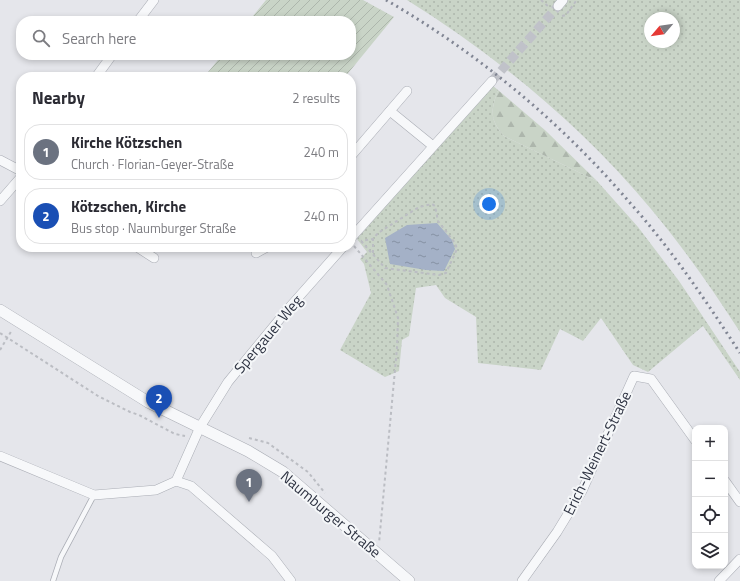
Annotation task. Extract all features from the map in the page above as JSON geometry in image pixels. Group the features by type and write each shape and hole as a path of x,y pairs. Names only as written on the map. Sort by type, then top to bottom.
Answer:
{"street":[{"path":"142,16 154,0"},
{"path":"100,72 108,60"},
{"path":"356,233 492,81"},
{"path":"356,150 407,90"},
{"path":"390,111 433,146"},
{"path":"0,160 16,168"},
{"path":"0,202 16,183"},
{"path":"145,252 154,258"},
{"name":"Spergauer Weg","path":"176,481 200,427 228,382 288,309 339,252"},
{"name":"Naumburger Straße","path":"0,310 148,402 248,451 283,472 409,581"},
{"name":"Erich-Weinert-Straße","path":"522,581 557,532 582,491 634,376 651,378 692,436"},
{"path":"0,456 94,495 156,490 176,481 190,486 272,556 291,581"},
{"path":"728,485 740,502"},
{"path":"719,581 740,559"}],"lane":[{"path":"53,581 62,557 94,495"}],"path":[{"path":"566,15 576,1"},
{"path":"356,240 361,242 385,268 439,275 446,273 457,250 455,243 438,221 435,206 432,204 420,207 378,233 373,239 361,242"},
{"path":"373,239 373,254"},
{"path":"356,243 387,285 398,318 397,348 380,542 374,550"},
{"path":"0,350 18,321"},
{"path":"0,333 105,399 176,434 195,438"}],"green space":[{"path":"266,0 363,0 394,17 349,72 208,72 218,60 356,60 356,16 253,16"},
{"path":"407,0 740,0 740,332 675,238 597,149 537,95 474,45"},
{"path":"492,85 498,90 493,109 494,119 499,130 504,136 597,181 638,227 679,281 740,372 740,380 703,326 648,372 633,365 601,318 583,341 560,329 541,370 478,363 476,317 445,298 436,285 416,288 409,336 402,340 399,371 385,377 340,350 371,293 364,264 360,259 367,252 357,239 411,175"},
{"path":"498,90 546,131 597,181 504,136 496,124 493,114 494,103"}],"water":[{"path":"437,223 452,240 455,249 444,271 426,270 390,264 385,238 407,225"}],"tunnel":[{"path":"492,81 558,6"}],"railway":[{"path":"386,0 420,21 486,66 577,145 661,239 740,353"}],"place":[{"name":"Kötzschen, Kirche","path":"159,418"},
{"name":"Kirche Kötzschen","path":"249,502"}]}
